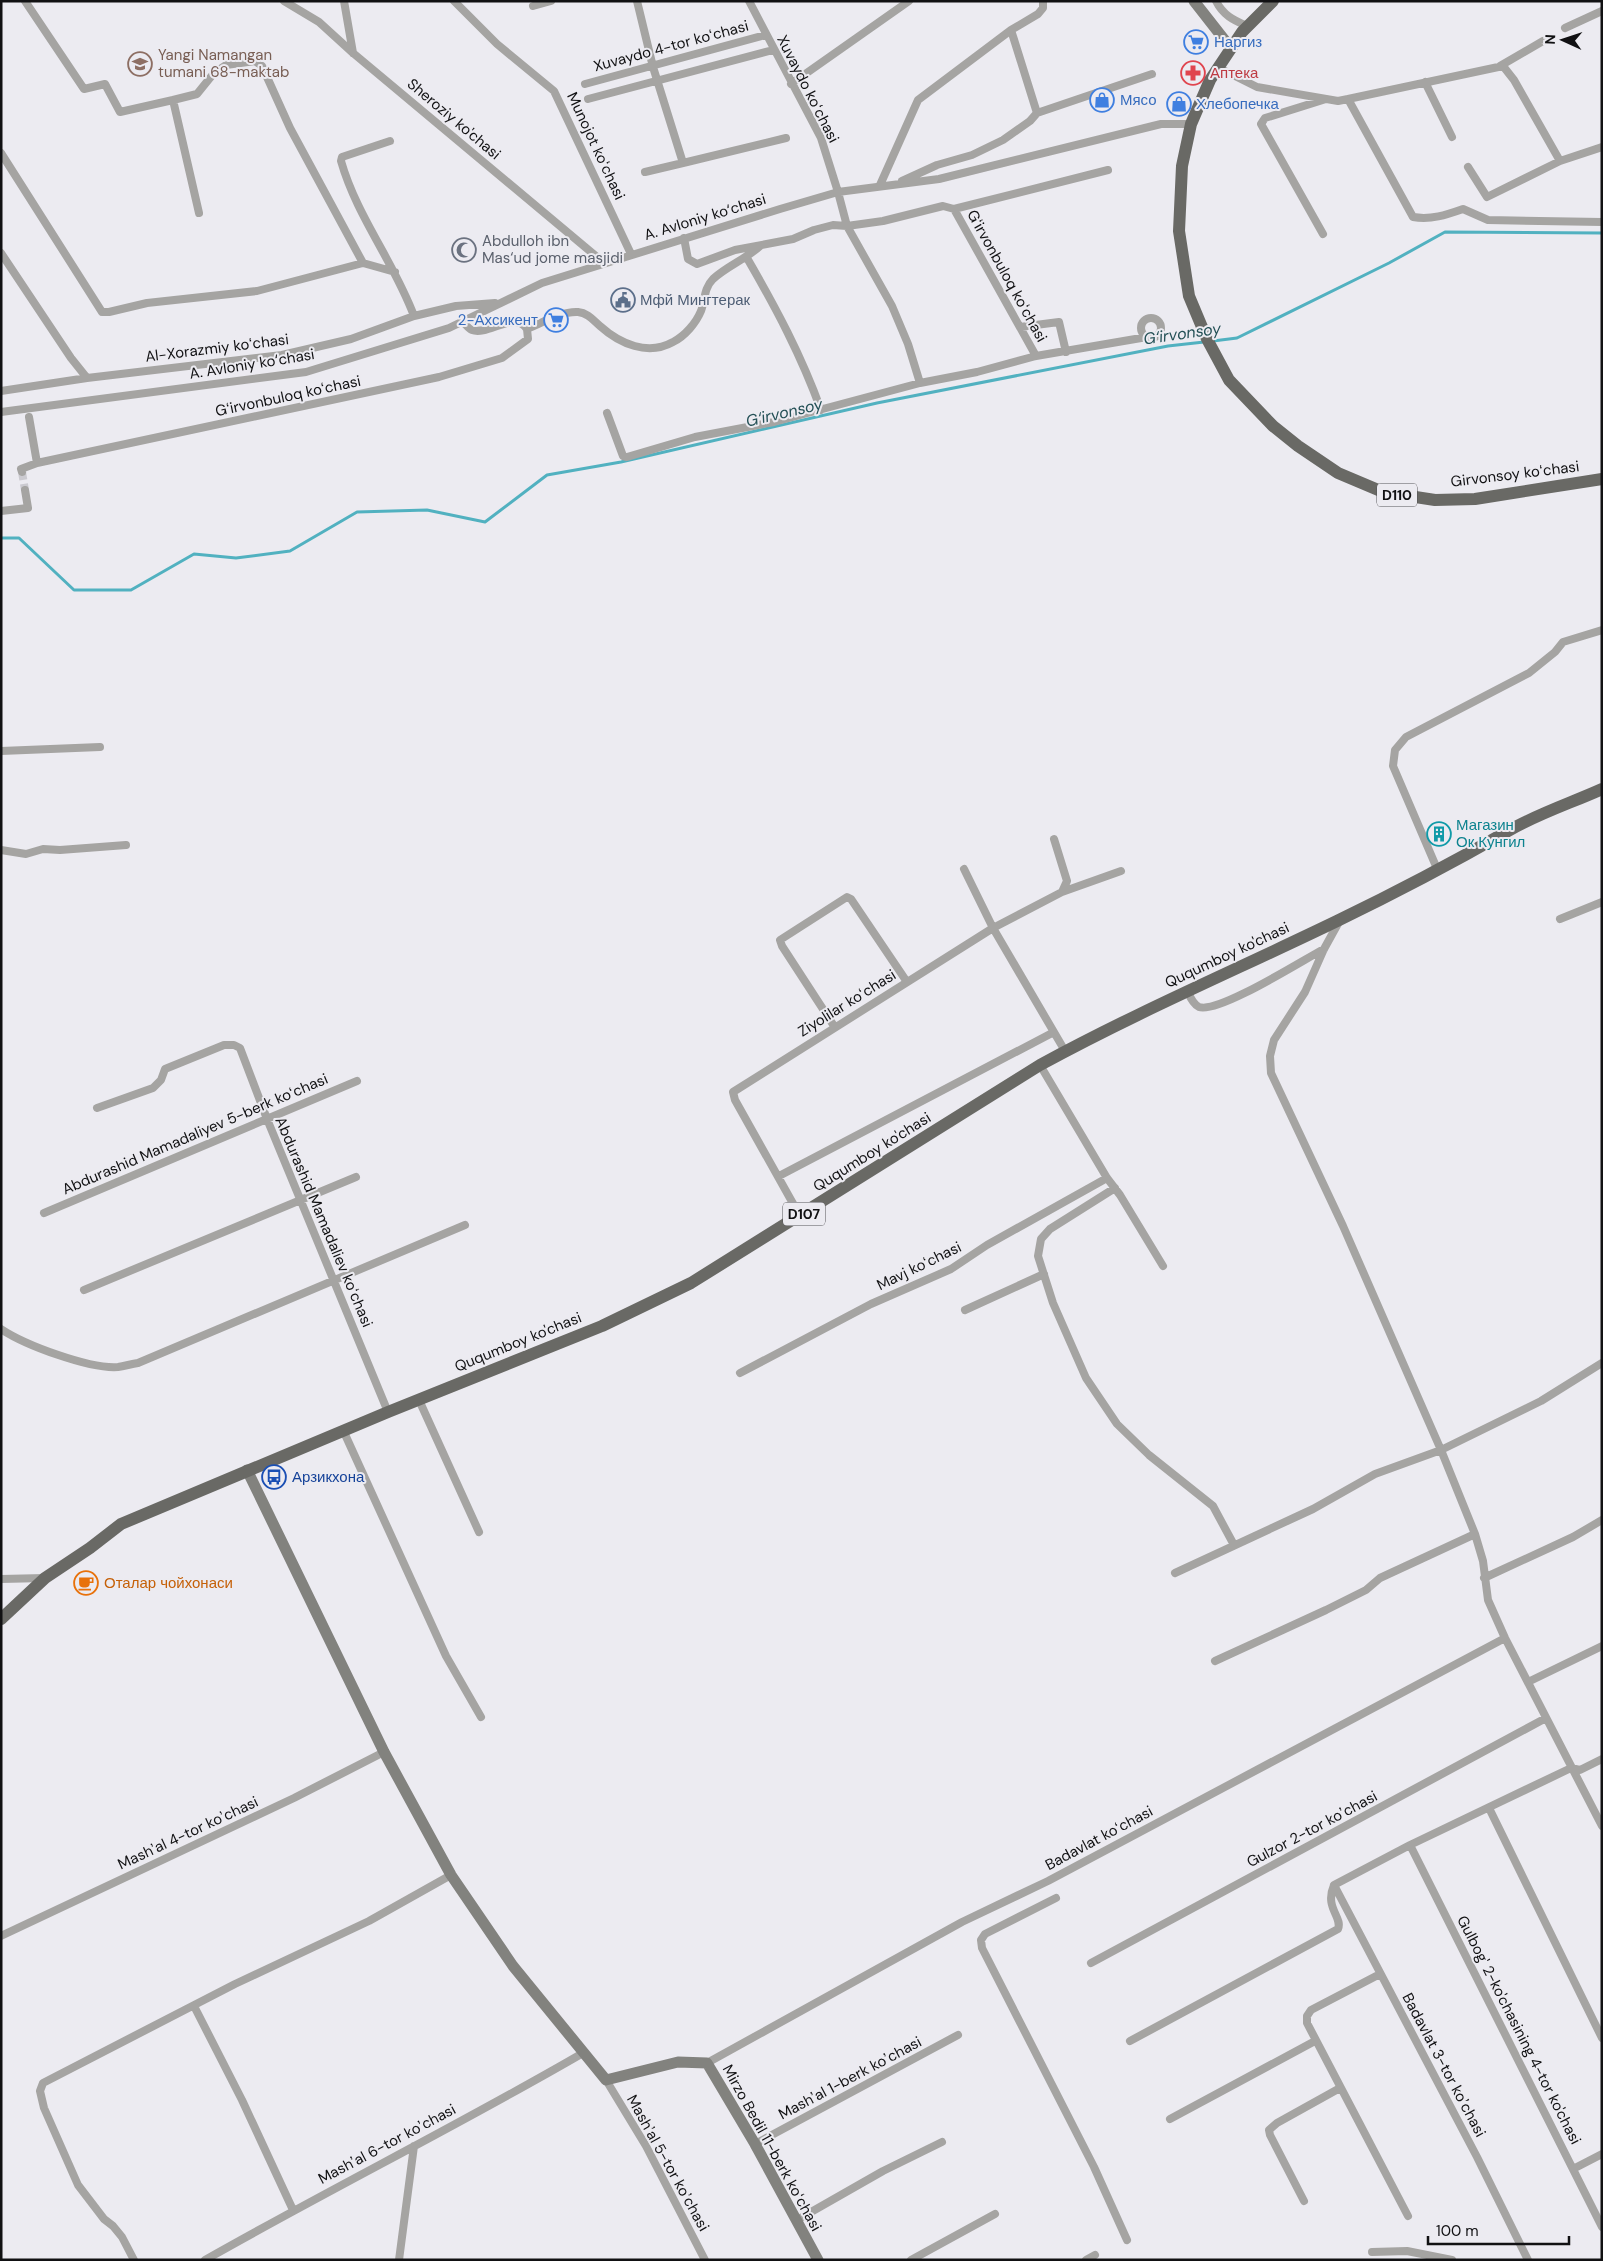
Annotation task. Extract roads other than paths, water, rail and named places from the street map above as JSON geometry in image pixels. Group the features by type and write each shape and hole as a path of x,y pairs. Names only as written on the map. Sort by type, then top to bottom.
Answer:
{"main road":[{"name":"Girvonsoy koʻchasi","path":"1273,1 1247,26 1217,67 1203,94 1191,124 1182,166 1179,209 1181,252 1188,296 1228,380 1273,426 1304,451 1338,473 1383,492 1435,500 1475,499 1602,479"},
{"name":"Ququmboy ko'chasi","path":"1,1618 45,1578 90,1548 121,1524 343,1430 611,1322 691,1283 1065,1051 1115,1024 1188,992 1340,920 1438,870 1508,830 1602,789"}],"street":[{"path":"25,1 84,89 105,84 120,112 197,94 214,73 226,65 255,60 262,66 290,128 363,263"},
{"name":"Sheroziy ko'chasi","path":"284,1 319,22 603,262"},
{"path":"344,1 353,52"},
{"name":"Munojot koʻchasi","path":"454,1 497,44 554,91 631,254"},
{"path":"533,6 551,1"},
{"path":"637,1 653,67 683,163"},
{"name":"Xuvaydo koʻchasi","path":"749,1 765,35 821,138 838,192"},
{"path":"791,84 909,1"},
{"path":"1194,1 1230,47"},
{"path":"1216,1 1220,10 1231,19 1247,26"},
{"path":"880,185 918,100 1011,30 1038,14 1043,4"},
{"path":"1566,28 1602,11"},
{"path":"1011,30 1037,113"},
{"name":"Xuvaydo 4-tor koʻchasi","path":"585,84 765,35"},
{"path":"1217,67 1257,87 1338,101 1500,66 1543,41"},
{"path":"588,99 773,50"},
{"path":"1500,66 1506,69 1514,80 1560,161"},
{"path":"896,184 938,165 972,155 988,147 1030,121 1037,113 1152,74"},
{"path":"1425,82 1452,137"},
{"path":"1348,98 1413,217 1424,219 1437,217 1463,209 1488,220 1602,222"},
{"path":"1323,234 1261,124 1265,118 1328,99"},
{"path":"172,100 199,213"},
{"name":"A. Avloniy ko‘chasi","path":"1,412 306,372 393,346 463,322 497,303 542,283 603,262 838,192 880,185 939,179 1161,124 1191,124"},
{"path":"644,172 786,138"},
{"path":"390,141 341,159 349,187 362,216 395,272 414,316"},
{"path":"1468,167 1487,197 1560,161 1602,146"},
{"path":"1,153 102,312 110,312 147,303 257,291 363,263 395,272"},
{"name":"Gʻirvonbuloq koʻchasi","path":"684,238 688,259 698,264 736,250 793,239 814,230 833,225 847,226 883,221 943,206 954,210 1108,170"},
{"path":"838,192 847,226 892,306 908,344 920,383"},
{"name":"Gʻirvonbuloq koʻchasi","path":"954,210 1036,356"},
{"name":"Gʻirvonbuloq koʻchasi","path":"22,472 21,468 24,466 37,463 439,377 502,358 526,342 527,329 567,313 577,312 591,317 607,332 627,344 640,348 657,348 674,342 689,330 700,312 705,291 713,279 747,258 762,245"},
{"path":"1,253 71,358 87,378"},
{"path":"747,258 784,322 809,377 821,410"},
{"name":"Al-Xorazmiy koʻchasi","path":"1,391 87,378 282,355 351,339 414,316 456,306 497,303"},
{"path":"463,322 476,331 503,324 520,324 527,329"},
{"path":"1020,327 1059,322 1066,352"},
{"name":"Gʻirvonbuloq koʻchasi","path":"607,413 624,456 627,457 695,437 821,410 920,383 977,372 1036,356 1147,338"},
{"path":"29,418 37,463"},
{"path":"1,511 28,508 25,490"},
{"path":"1438,870 1393,766 1396,750 1406,737 1529,673 1555,652 1563,642 1602,630"},
{"path":"1,751 100,747"},
{"path":"1054,839 1067,881 1062,892"},
{"path":"1,850 26,854 43,849 60,850 126,845"},
{"path":"964,869 993,928 1065,1051"},
{"name":"Ziyolilar koʻchasi","path":"779,1176 735,1100 733,1092 834,1026 993,928 1062,892 1121,871"},
{"path":"834,1026 780,940 847,897 852,899 907,982"},
{"path":"1560,919 1602,902"},
{"path":"1340,920 1324,949 1305,992 1274,1040 1270,1056 1271,1074 1343,1226 1441,1450 1475,1534 1483,1561 1488,1600 1505,1638 1602,1826"},
{"path":"1188,992 1192,1001 1199,1007 1210,1008 1238,996 1324,949"},
{"path":"1238,996 1243,1005"},
{"path":"800,1216 779,1176 1054,1032"},
{"name":"Abdurashid Mamadaliev koʻchasi","path":"97,1108 153,1088 161,1080 165,1069 224,1045 234,1045 240,1048 267,1119 388,1412"},
{"path":"1040,1065 1107,1178 1163,1266"},
{"name":"Abdurashid Mamadaliyev 5-berk koʻchasi","path":"44,1213 357,1081"},
{"path":"84,1290 356,1177"},
{"name":"Mavj koʻchasi","path":"740,1373 872,1304 951,1269 987,1245 1107,1178"},
{"path":"1114,1188 1045,1234 1038,1256 1053,1303 1086,1378 1117,1424 1149,1455 1213,1506 1234,1545"},
{"path":"1,1329 14,1337 68,1357 117,1367 138,1363 465,1226"},
{"path":"965,1310 1044,1274"},
{"path":"1175,1573 1313,1508 1375,1474 1441,1450 1541,1401 1602,1363"},
{"path":"419,1400 479,1532"},
{"path":"343,1430 446,1656 481,1716"},
{"path":"247,1470 384,1752 451,1876 513,1966 606,2080"},
{"path":"1484,1578 1573,1537 1602,1520"},
{"path":"1215,1661 1326,1610 1366,1590 1380,1578 1475,1534"},
{"path":"1,1579 45,1578"},
{"name":"Badavlat koʻchasi","path":"707,2063 962,1922 1048,1881 1505,1638"},
{"path":"1528,1682 1602,1646"},
{"name":"Gulzor 2-tor koʼchasi","path":"1091,1963 1546,1718"},
{"name":"Mashʼal 4-tor koʼchasi","path":"1,1936 294,1798 384,1752"},
{"path":"1130,2041 1338,1929 1339,1922 1330,1896 1334,1885 1410,1845 1571,1768 1580,1770 1602,1759"},
{"path":"1490,1808 1602,2038"},
{"name":"Gulbog' 2-ko'chasining 4-tor ko'chasi","path":"1410,1845 1602,2227"},
{"path":"134,2260 122,2237 104,2219 78,2185 44,2108 40,2091 43,2083 194,2006 369,1921 451,1876"},
{"name":"Badavlat 3-tor koʼchasi","path":"1334,1885 1477,2157 1528,2260"},
{"path":"1056,1898 985,1934 982,1940 982,1948 1094,2167 1127,2240"},
{"path":"1380,1974 1311,2010 1307,2016 1307,2023 1408,2216"},
{"path":"194,2006 242,2100 293,2210"},
{"name":"Mashʼal 1-berk koʼchasi","path":"755,2144 958,2035"},
{"path":"1170,2119 1315,2041"},
{"name":"Mashʼal 6-tor koʼchasi","path":"205,2260 293,2210 583,2053"},
{"name":"Mirzo Bedil 11-berk koʻchasi","path":"606,2080 678,2062 707,2063 755,2144 818,2260"},
{"name":"Mashʼal 5-tor koʼchasi","path":"606,2080 646,2146 705,2260"},
{"path":"1304,2202 1269,2130 1277,2123 1340,2088"},
{"path":"797,2220 883,2171 942,2142"},
{"path":"399,2260 414,2146"},
{"path":"1573,2169 1602,2154"},
{"path":"911,2260 996,2214"},
{"path":"1372,2252 1407,2251 1452,2260"},
{"path":"1086,2260 1095,2255"}],"waterway":[{"name":"G‘irvonsoy","path":"1213,341 1237,338 1389,263 1445,232 1602,233"},
{"name":"G‘irvonsoy","path":"1,538 19,538 74,590 131,590 194,554 236,558 290,551 357,512 427,510 485,522 547,475 621,462 877,403 1168,346 1204,342"}],"tunnel":[{"path":"22,472 25,490"}],"place":[{"name":"Наргиз","path":"1196,42"},
{"name":"Yangi Namangan tumani 68-maktab","path":"140,64"},
{"name":"Аптека","path":"1193,73"},
{"name":"Мясо","path":"1102,100"},
{"name":"Хлебопечка","path":"1179,104"},
{"name":"Abdulloh ibn Mas‘ud jome masjidi","path":"464,250"},
{"name":"Мфй Мингтерак","path":"623,300"},
{"name":"2-Ахсикент","path":"556,320"},
{"name":"Магазин Ок Кунгил","path":"1439,834"},
{"name":"Арзикхона","path":"274,1477"},
{"name":"Оталар чойхонаси","path":"86,1583"}]}
